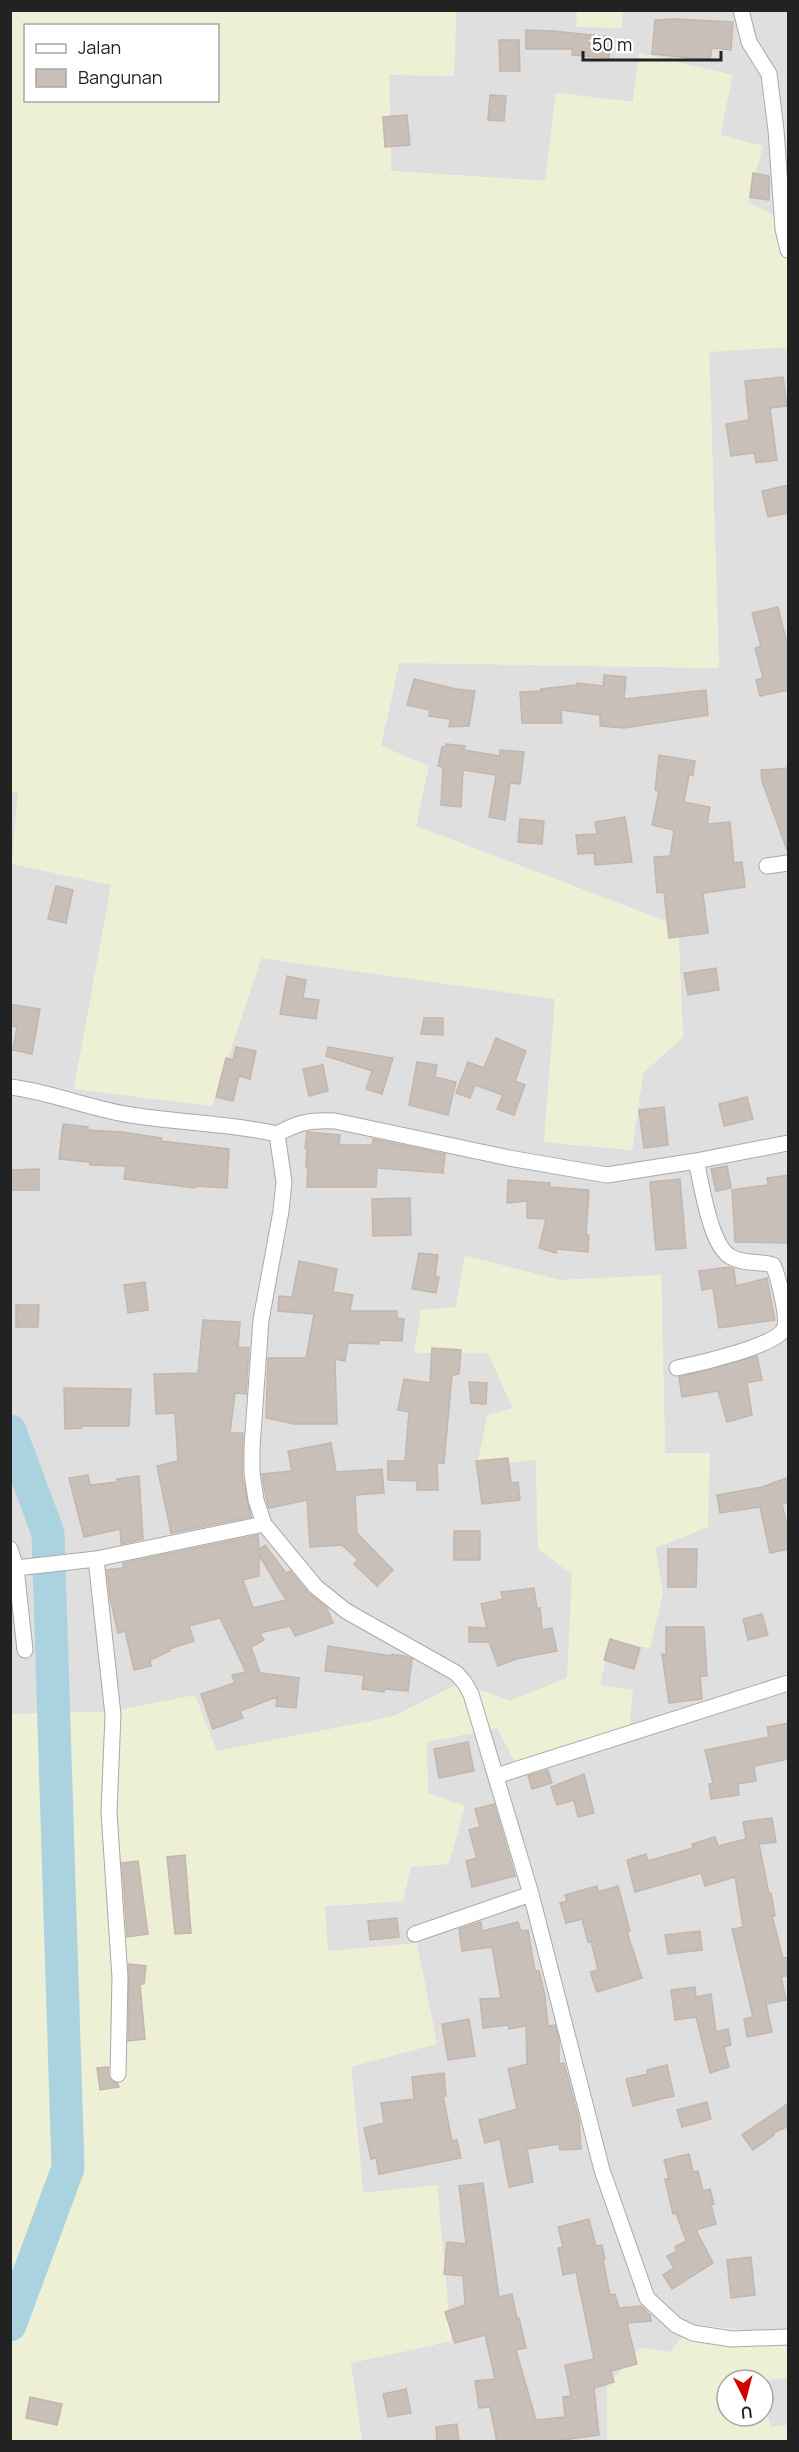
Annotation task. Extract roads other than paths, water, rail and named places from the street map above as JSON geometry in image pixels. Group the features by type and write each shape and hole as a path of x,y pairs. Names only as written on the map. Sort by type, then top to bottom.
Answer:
{"street":[{"path":"741,10 749,42 769,74 776,130 783,229 789,249"},
{"path":"767,866 789,863"},
{"path":"10,1087 30,1089 130,1115 254,1129 277,1134 310,1120 335,1121 519,1160 607,1175 789,1143"},
{"path":"277,1134 282,1159 283,1192 261,1320 252,1447 252,1473 256,1500 264,1524 316,1587 346,1611 456,1673 471,1694 531,1894 602,2170 647,2298 676,2325 693,2333 732,2339 789,2337"},
{"path":"677,1368 720,1360 780,1334 786,1324 778,1276 773,1265 734,1259 724,1252 716,1240 696,1161"},
{"path":"21,1567 96,1559 264,1524"},
{"path":"10,1550 21,1567 25,1650"},
{"path":"96,1559 113,1715 109,1812 120,1978 118,2074"},
{"path":"496,1776 789,1683"},
{"path":"415,1934 531,1894"}],"waterway":[{"path":"10,1431 48,1533 68,2168 10,2325"}]}
